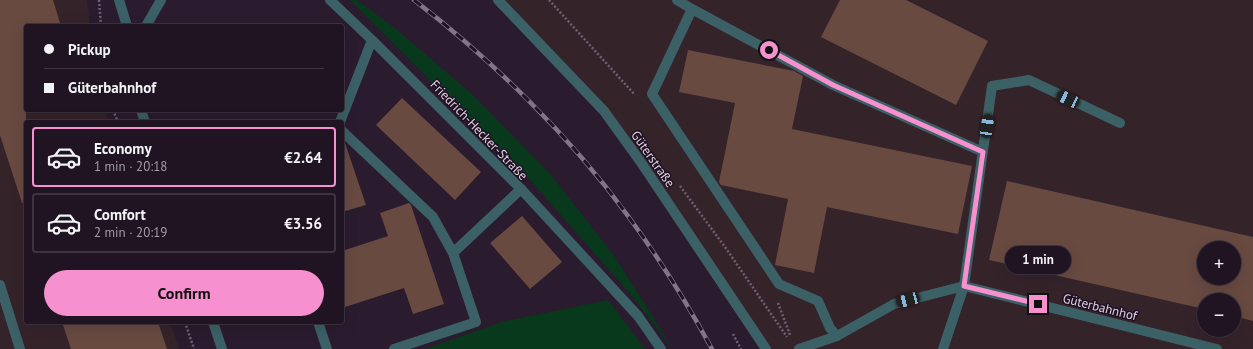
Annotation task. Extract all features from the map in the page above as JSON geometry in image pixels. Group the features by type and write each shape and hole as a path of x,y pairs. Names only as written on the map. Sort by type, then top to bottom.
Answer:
{"street":[{"path":"119,0 126,24"},
{"path":"147,24 161,0"},
{"name":"Friedrich-Hecker-Straße","path":"330,0 521,189 453,253"},
{"name":"Güterstraße","path":"498,0 604,111 640,161 766,349"},
{"path":"677,0 833,85 983,152"},
{"path":"692,9 652,94 779,284 818,301 830,328 837,336"},
{"path":"344,112 372,40"},
{"path":"943,349 964,286 992,86 1029,80 1120,123"},
{"path":"344,133 433,217 453,253 476,322 394,349"},
{"path":"521,189 638,316 661,349"},
{"path":"0,285 20,349"},
{"name":"Güterbahnhof","path":"799,349 837,336 894,304 964,286 1217,349"},
{"path":"214,324 222,349"},
{"path":"319,324 328,349"}],"path":[{"path":"98,0 101,24"},
{"path":"186,324 194,349"},
{"path":"731,331 741,349"}],"shaded area":[{"path":"0,0 87,0 90,24 24,24 24,112 106,112 108,120 24,120 24,324 171,324 179,349 0,349"},
{"path":"498,0 1253,0 1253,349 766,349 604,111"}],"green space":[{"path":"350,0 357,0 395,28 472,94 552,176 615,257 673,349 632,296 531,181"},
{"path":"608,300 645,349 425,349 502,322"}],"building":[{"path":"0,0 53,0 60,24 24,24 24,112 26,112 26,120 24,120 24,202 22,203 0,135"},
{"path":"840,0 906,0 988,41 956,105 821,37"},
{"path":"688,50 794,71 803,76 792,129 972,166 958,234 827,207 814,273 775,265 788,199 721,185 719,182 735,103 679,92"},
{"path":"402,98 481,172 455,200 376,125"},
{"path":"344,143 366,205 344,211"},
{"path":"1007,181 1253,237 1253,321 1241,318 1241,293 1197,293 1197,307 989,260"},
{"path":"409,203 411,205 444,304 413,314 404,288 344,307 344,250 388,236 380,213"},
{"path":"522,216 562,262 530,289 490,243"},
{"path":"63,324 159,324 167,349 71,349"}],"railway":[{"path":"414,0 443,23 501,74 555,128 581,157 628,216 662,264 712,349"}],"route":[{"path":"769,50 833,85 983,152 964,286 1038,304"}]}
